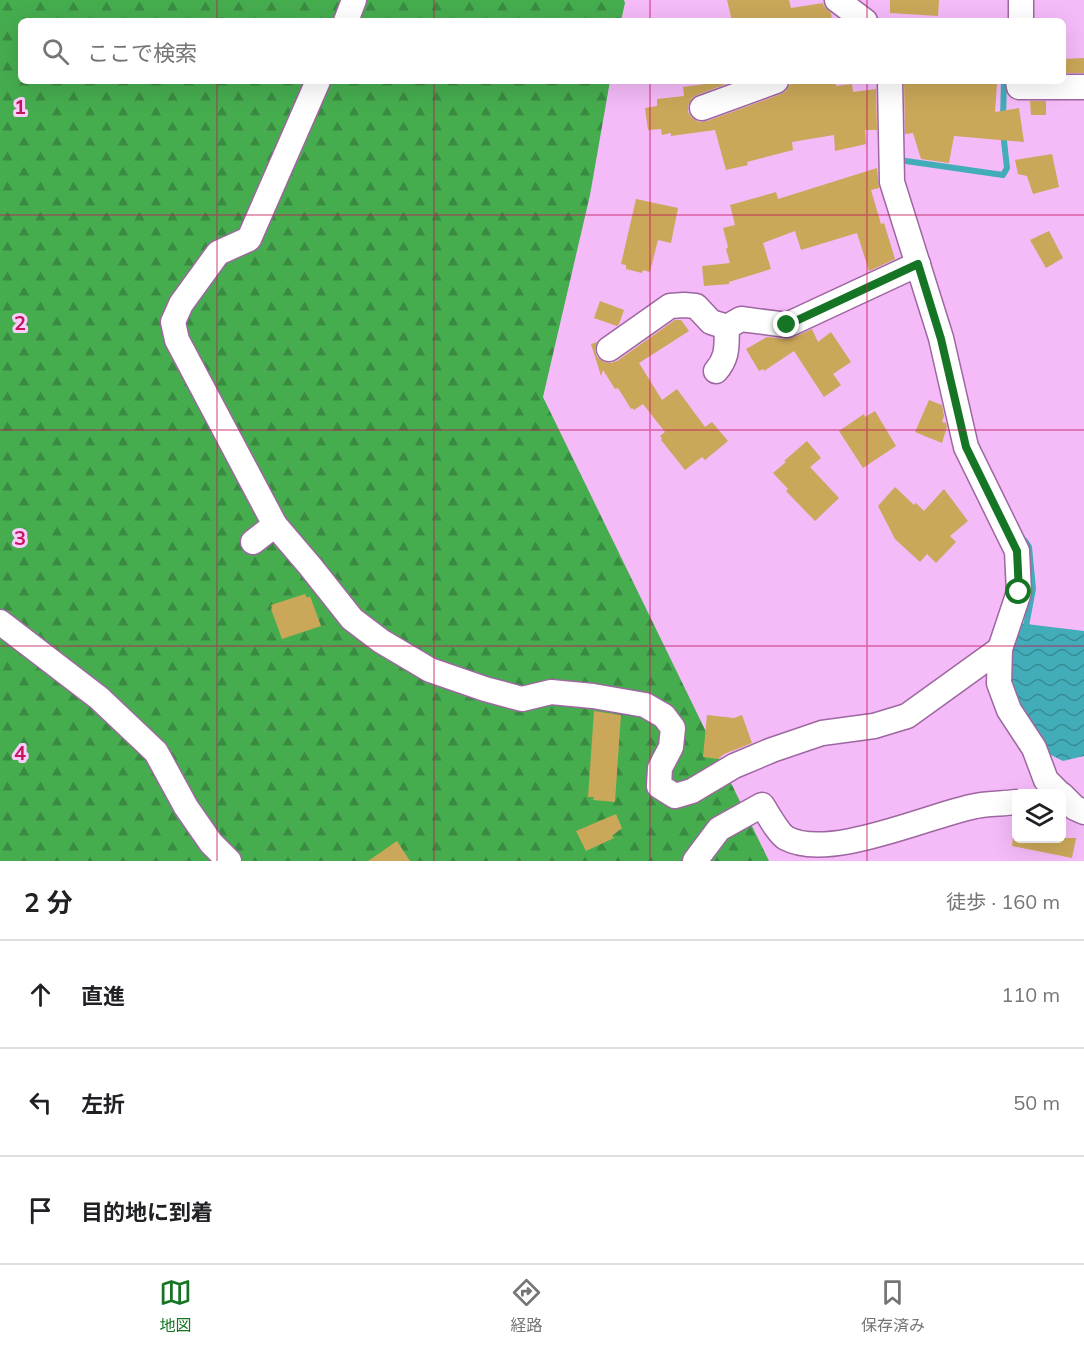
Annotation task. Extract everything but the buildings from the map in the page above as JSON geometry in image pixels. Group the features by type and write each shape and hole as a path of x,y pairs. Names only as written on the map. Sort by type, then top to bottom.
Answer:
{"street":[{"path":"347,18 354,0"},
{"path":"837,0 861,18"},
{"path":"1021,18 1022,0"},
{"path":"317,84 249,239 218,253 181,304 173,322 177,340 275,525 352,619 381,641 430,670 484,689 522,699 551,692 645,705 664,716 673,728 670,747 660,768 659,786 675,796 692,790 734,766 772,750 822,733 874,726 908,716 1000,649"},
{"path":"702,108 768,84"},
{"path":"890,84 892,182 941,339 966,447 1017,551 1019,592 1000,649 999,683 1009,711 1034,748 1049,789"},
{"path":"1018,84 1018,87 1084,87"},
{"path":"609,349 670,306 696,306 711,322 727,327 741,319 787,325 918,264"},
{"path":"716,371 726,352 727,327"},
{"path":"253,542 275,525"},
{"path":"0,622 99,698 156,752 192,816 211,843 229,861"},
{"path":"694,861 719,830 762,805 783,837 800,844 820,846 853,842 972,806 1012,802"},
{"path":"1066,802 1084,812"}],"green space":[{"path":"0,0 624,0 622,18 18,18 18,84 609,84 590,195 543,397 769,861 0,861"}],"water":[{"path":"1018,623 1084,631 1084,756 1063,761 1049,754 1019,708 1008,673 1010,647"}],"waterway":[{"path":"1003,119 1004,84"},
{"path":"899,163 899,160 1003,175 1007,168 1003,132"},
{"path":"1025,541 1029,547 1033,589 1025,631"}],"route":[{"path":"787,325 918,264 941,339 966,447 1017,551 1019,592"}]}
